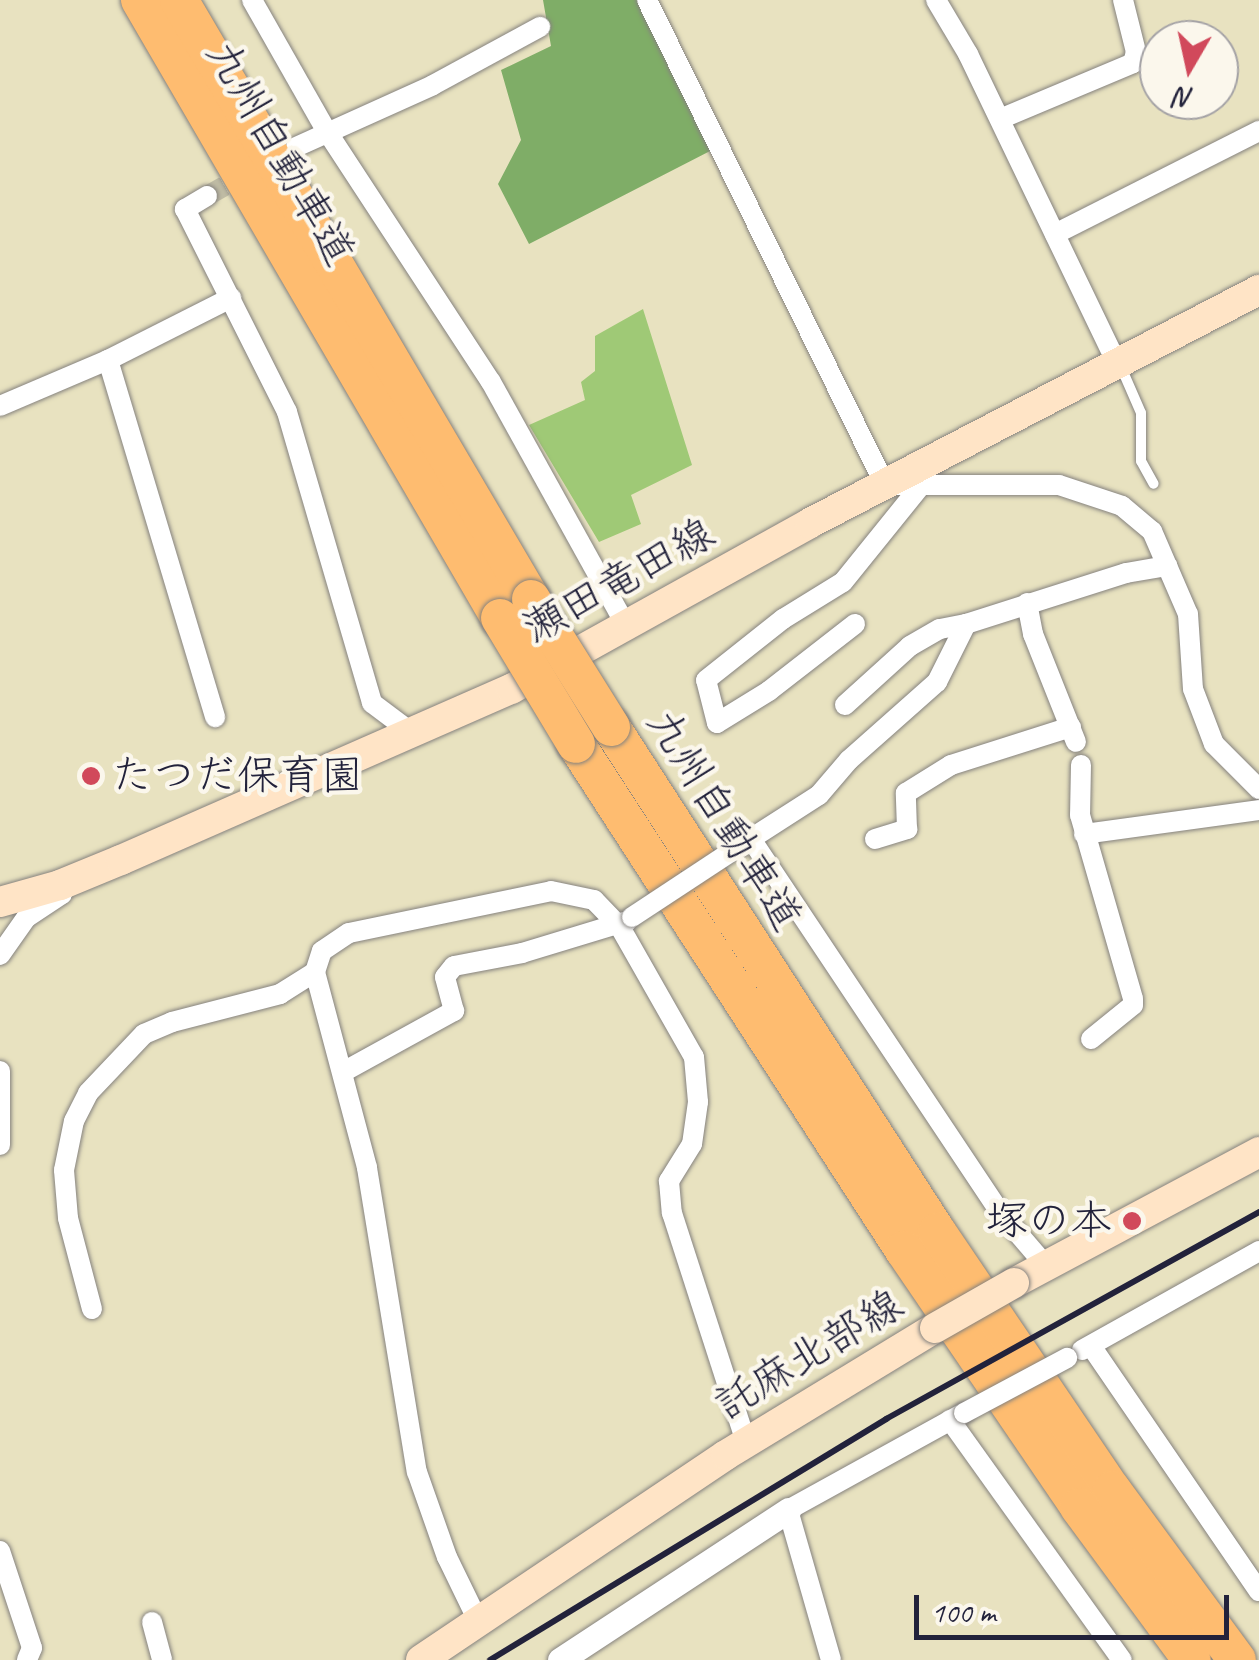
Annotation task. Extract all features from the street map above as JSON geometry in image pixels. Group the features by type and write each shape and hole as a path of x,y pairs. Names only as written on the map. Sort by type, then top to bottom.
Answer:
{"highway":[{"name":"九州自動車道","path":"140,0 515,608 611,727 937,1232 1112,1490 1237,1660"},
{"name":"九州自動車道","path":"180,0 515,608 576,744 915,1266 1080,1507 1192,1660"}],"main road":[{"name":"瀬田竜田線","path":"0,902 60,885 510,688 1116,361 1259,290"},
{"name":"託麻北部線","path":"422,1660 746,1442 936,1328 1259,1152"}],"street":[{"path":"252,0 326,130 490,382 626,626"},
{"path":"647,0 886,485 1059,485 1111,501 1152,532 1188,614 1193,689 1214,744 1258,792"},
{"path":"936,0 1000,119 1116,361"},
{"path":"1000,119 1133,63 1136,52 1123,0"},
{"path":"296,147 326,130 432,85 540,27"},
{"path":"1055,234 1259,131"},
{"path":"207,196 185,209 287,412 372,702 412,733"},
{"path":"0,406 108,360 230,298"},
{"path":"108,360 216,717"},
{"path":"855,624 769,691 717,723 706,680 783,619 843,582 922,484"},
{"path":"845,706 910,646 940,629 1126,573 1167,566"},
{"path":"875,839 908,829 906,793 950,765 1073,734 1033,634 1027,604"},
{"path":"343,1072 454,1011 445,977 454,966 626,922 819,795 849,760 937,682 966,624"},
{"path":"1081,765 1084,834 1133,1006 1090,1039"},
{"path":"1084,834 1259,810"},
{"path":"745,843 998,1210 1046,1266"},
{"path":"0,955 26,918 62,894 60,885"},
{"path":"480,1623 447,1557 416,1472 367,1168 315,972 322,952 349,933 551,891 594,900 626,922 694,1056 698,1102 692,1144 669,1181 672,1213 746,1442"},
{"path":"92,1310 68,1218 64,1170 74,1122 88,1094 144,1034 172,1022 280,994 315,972"},
{"path":"0,1070 0,1145"},
{"path":"560,1660 788,1510 1259,1251"},
{"path":"1091,1346 1259,1591"},
{"path":"957,1416 1122,1660"},
{"path":"788,1510 832,1660"},
{"path":"0,1552 32,1648 27,1660"},
{"path":"152,1622 162,1660"}],"lane":[{"path":"1116,361 1141,413 1141,460 1154,484"}],"green space":[{"path":"543,0 638,0 714,149 529,244 498,184 521,140 501,70 551,46"},
{"path":"643,309 692,465 631,495 641,524 599,542 529,425 585,400 581,382 595,371 595,336"}],"tunnel":[{"path":"207,196 249,172"}],"railway":[{"path":"490,1660 886,1419 1259,1212"}],"place":[{"name":"たつだ保育園","path":"91,776"},
{"name":"塚の本","path":"1132,1221"}]}
